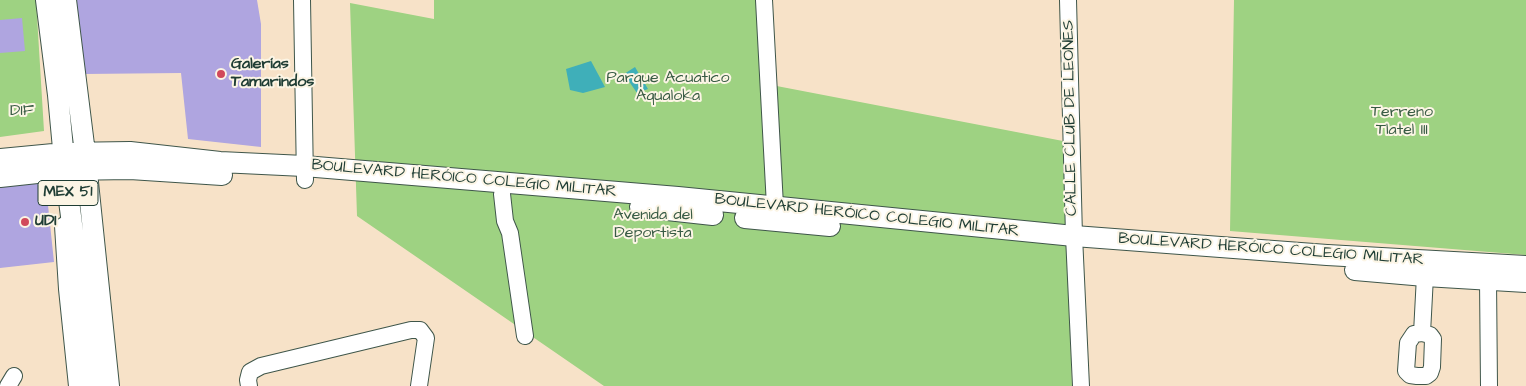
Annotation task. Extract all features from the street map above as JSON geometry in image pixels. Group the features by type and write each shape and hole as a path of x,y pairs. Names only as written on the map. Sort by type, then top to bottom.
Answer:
{"main road":[{"name":"MEX 51","path":"46,0 64,162 93,386"},
{"name":"MEX 51","path":"66,0 86,161 109,386"},
{"name":"BOULEVARD HERÓICO COLEGIO MILITAR","path":"0,159 64,162 86,161 130,169 304,173 633,193 775,206 1074,242 1526,266"},
{"name":"BOULEVARD HERÓICO COLEGIO MILITAR","path":"0,177 64,162"},
{"name":"BOULEVARD HERÓICO COLEGIO MILITAR","path":"304,173 507,195 1074,242 1426,276 1526,282"}],"street":[{"path":"302,0 304,173"},
{"path":"764,0 775,206"},
{"name":"CALLE CLUB DE LEONES","path":"1068,0 1074,242 1081,386"},
{"path":"507,195 506,221 510,233 525,336"},
{"path":"72,220 63,226 67,289 77,386"},
{"path":"1422,333 1426,276"},
{"path":"1488,280 1489,386"},
{"path":"249,386 250,372 261,366 411,330 420,330 426,338 419,386"},
{"path":"1422,333 1430,335 1433,339 1432,367 1430,373 1417,381 1406,371 1408,342 1414,334 1422,333"}],"green space":[{"name":"DIF","path":"0,0 36,0 44,131 0,137"},
{"name":"Avenida del Deportista","path":"434,0 756,0 761,83 1063,141 1072,386 604,386 357,216 350,3 434,19"},
{"name":"Terreno Tlatel III","path":"1234,0 1526,0 1526,255 1230,231"}],"water":[{"path":"591,61 605,87 583,93 570,90 566,69"},
{"path":"635,67 648,89 637,93 624,74"}],"building":[{"name":"Galerías Tamarindos","path":"76,0 257,0 261,24 261,147 188,139 181,73 84,74"},
{"path":"22,18 25,51 0,53 0,20"},
{"name":"UDI","path":"45,177 54,262 0,268 0,182"}],"place":[{"name":"Galerías Tamarindos","path":"221,74"},
{"name":"UDI","path":"25,222"}],"park label":[{"name":"Parque Acuatico Aqualoka","path":"668,88"}]}
